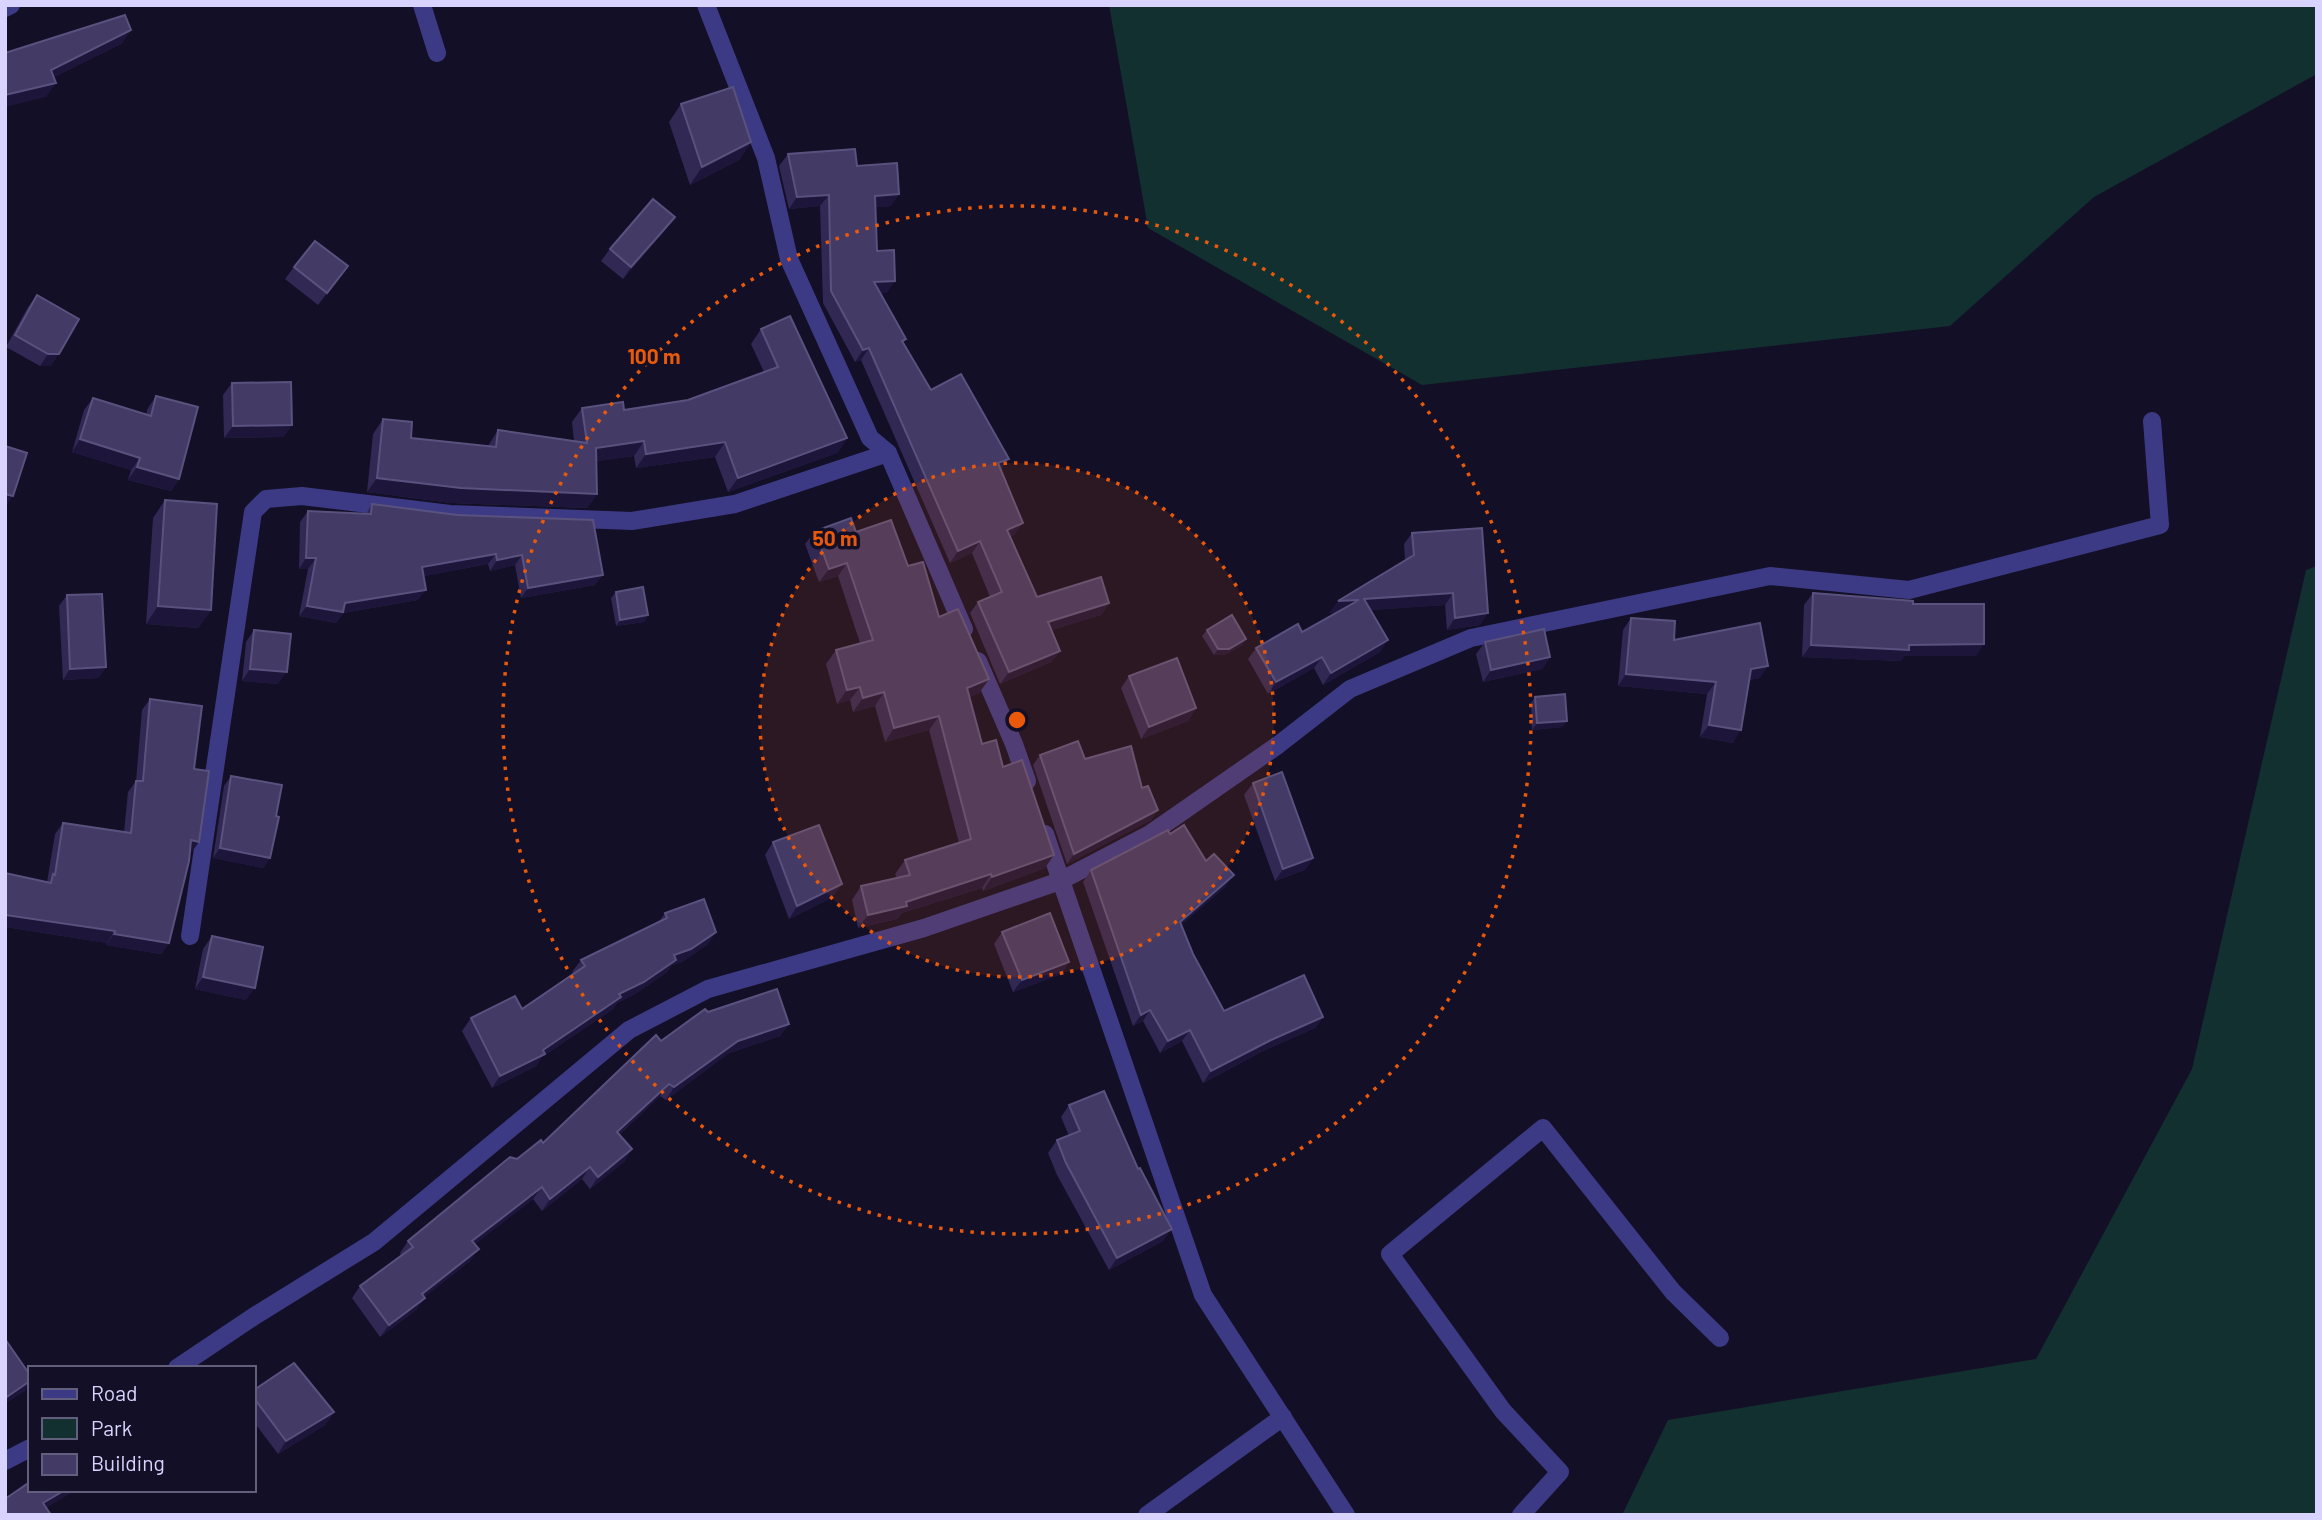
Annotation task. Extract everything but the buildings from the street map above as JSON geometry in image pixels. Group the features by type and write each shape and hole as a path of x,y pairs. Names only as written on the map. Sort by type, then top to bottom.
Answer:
{"street":[{"path":"5,8 11,5"},
{"path":"422,5 437,53"},
{"path":"706,5 766,158 789,259 870,438 888,453 1014,744 1031,794"},
{"path":"180,1366 374,1242 629,1030 708,989 924,928 1060,881 1150,834 1278,745 1350,689 1471,638 1770,576 1909,590 2160,525 2152,421"},
{"path":"190,936 253,512 267,499 302,496 450,514 632,521 735,504 888,453"},
{"path":"1039,819 1203,1295 1346,1515"},
{"path":"1521,1515 1560,1472 1503,1411 1390,1254 1543,1128 1673,1292 1720,1338"},
{"path":"1147,1515 1283,1417"},
{"path":"5,1461 28,1448"}],"green space":[{"path":"1109,5 2317,5 2317,74 2094,197 1950,326 1422,385 1148,228"},
{"path":"2317,566 2317,1515 1622,1515 1668,1420 2036,1359 2192,1069 2306,570"}]}
